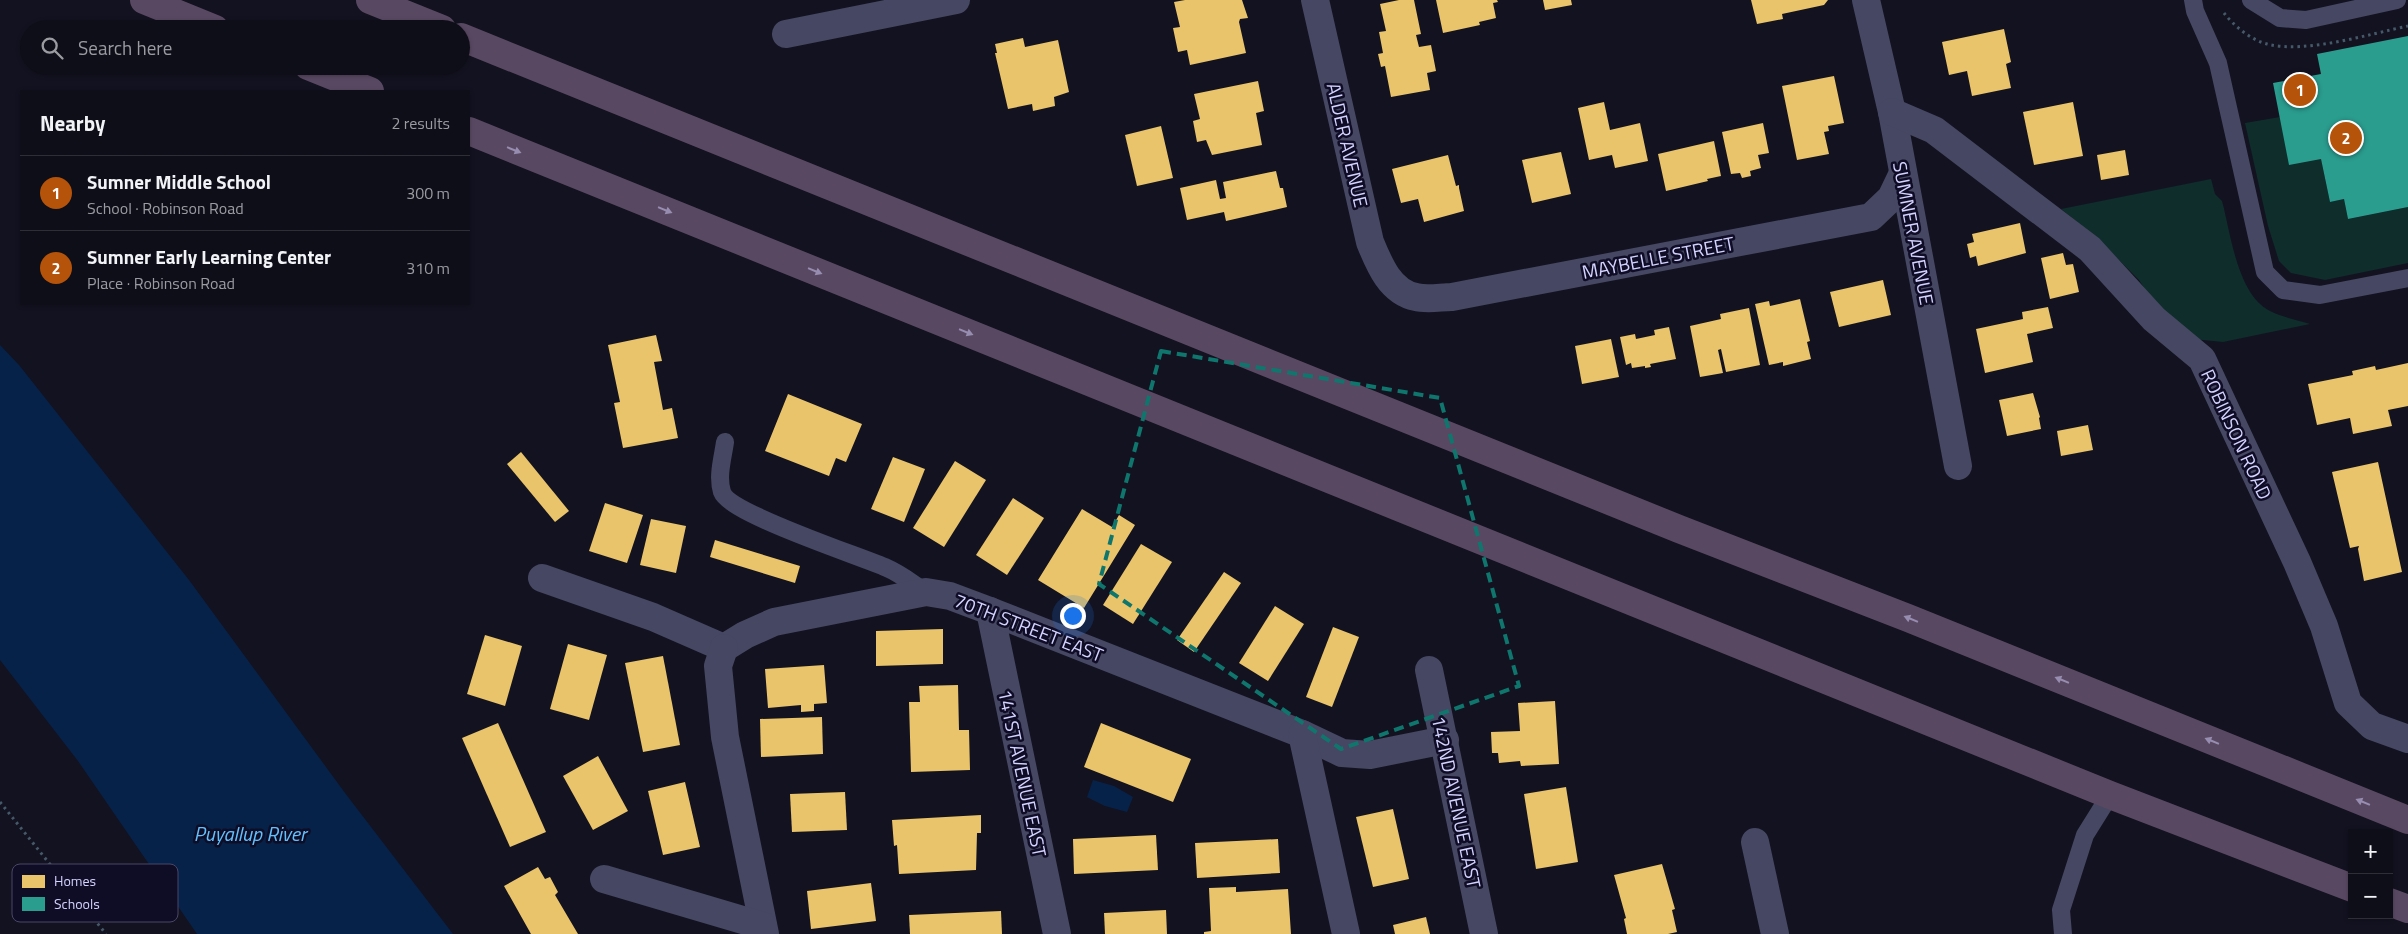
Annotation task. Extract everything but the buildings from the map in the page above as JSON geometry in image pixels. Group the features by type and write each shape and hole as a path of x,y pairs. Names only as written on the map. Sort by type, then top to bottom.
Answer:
{"highway":[{"path":"144,0 194,20"},
{"path":"370,0 420,20"},
{"path":"470,41 1679,530 1917,621 2408,820"},
{"path":"330,75 368,90"},
{"path":"470,131 2110,795 2348,886"},
{"path":"2393,903 2408,909"}],"street":[{"path":"786,34 956,0"},
{"name":"ALDER AVENUE","path":"1315,0 1370,242 1380,267 1393,285"},
{"name":"SUMNER AVENUE","path":"1871,1 1958,466"},
{"name":"ROBINSON ROAD","path":"1892,112 1934,130 2090,249 2154,319 2202,360 2297,562 2324,626 2348,703 2372,726 2408,739"},
{"name":"MAYBELLE STREET","path":"1393,285 1416,297 1452,297 1871,216 1891,198 1903,173"},
{"path":"542,578 653,617 724,648 718,666 725,737 764,930 604,879"},
{"name":"70TH STREET EAST","path":"724,648 745,635 774,622 926,592 950,596 990,611 1302,734 1342,753 1370,755 1444,740"},
{"name":"141ST AVENUE EAST","path":"990,611 1057,934"},
{"name":"142ND AVENUE EAST","path":"1429,670 1484,934"},
{"path":"1302,734 1346,934"},
{"path":"1754,842 1775,934"}],"lane":[{"path":"2193,0 2195,12 2218,63 2265,272 2283,290 2320,295 2408,278"},
{"path":"2251,0 2280,18 2306,20 2397,0"},
{"path":"725,442 720,477 722,493 738,507 846,554 888,568 926,592"},
{"path":"2062,934 2061,910 2085,835 2110,795"}],"path":[{"path":"0,802 50,864"},
{"path":"96,922 106,934"}],"highlighted area":[{"path":"1161,351 1440,398 1519,686 1341,749 1099,584"}],"green space":[{"path":"2280,117 2321,159 2330,202 2344,199 2348,219 2408,207 2408,263 2325,280 2291,273 2279,261 2268,226 2245,123"},
{"path":"2211,179 2215,194 2222,201 2232,246 2250,291 2259,303 2270,311 2310,324 2223,342 2193,339 2161,313 2139,280 2095,236 2061,209"}],"water":[{"name":"Puyallup River","path":"0,345 19,365 189,580 345,793 453,934 197,934 178,906 178,864 149,864 78,761 0,660"},
{"path":"1093,780 1114,786 1133,797 1127,812 1105,806 1087,797"}],"place":[{"name":"Sumner Middle School","path":"2300,90"},
{"name":"Sumner Early Learning Center","path":"2346,138"}]}
